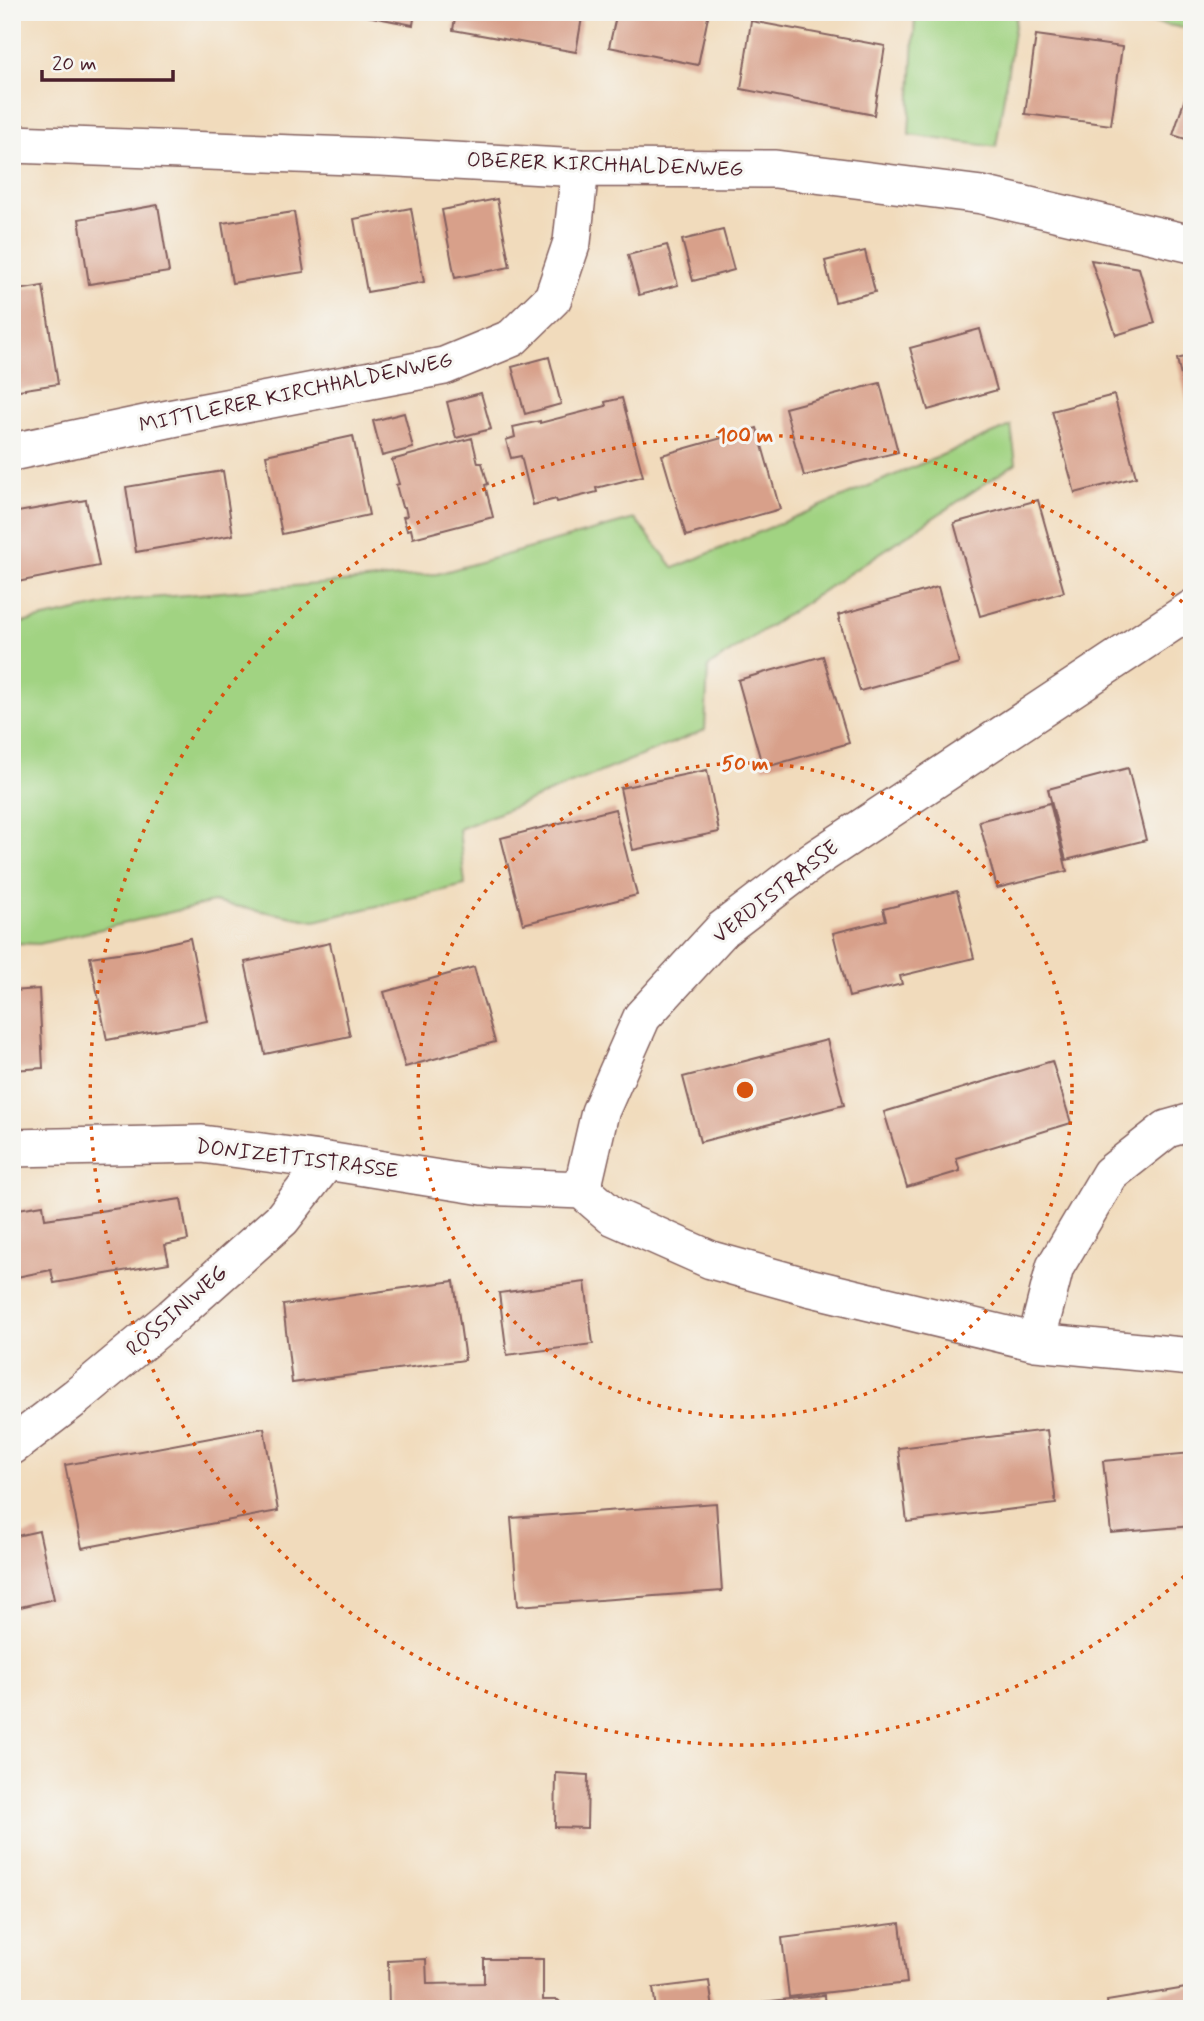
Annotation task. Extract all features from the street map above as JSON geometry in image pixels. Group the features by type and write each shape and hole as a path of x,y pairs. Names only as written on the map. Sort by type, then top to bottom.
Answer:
{"street":[{"name":"OBERER KIRCHHALDENWEG","path":"12,144 381,157 580,168 775,169 982,195 1192,244"},
{"name":"MITTLERER KIRCHHALDENWEG","path":"12,452 444,366 512,338 553,298 572,242 580,168"},
{"name":"VERDISTRASSE","path":"582,1190 600,1112 642,1017 723,929 812,861 1192,608"},
{"path":"1036,1342 1055,1267 1110,1174 1167,1129 1192,1122"},
{"name":"DONIZETTISTRASSE","path":"12,1148 202,1144 483,1186 582,1190"},
{"name":"ROSSINIWEG","path":"12,1446 172,1317 282,1219 327,1161"},
{"path":"582,1190 612,1216 711,1260 808,1287 1036,1342 1192,1357"}],"green space":[{"path":"890,12 1017,12 996,147 909,135 915,17"},
{"path":"1085,12 1192,12 1192,29"},
{"path":"1011,426 1016,463 708,667 705,730 459,829 465,885 315,921 213,902 39,944 12,943 12,625 127,600 437,574 635,519 674,568"}],"building":[{"path":"347,12 415,12 413,25"},
{"path":"456,12 583,12 576,52 453,30"},
{"path":"617,12 709,12 698,65 609,47"},
{"path":"751,21 885,46 874,115 741,89"},
{"path":"1036,35 1122,47 1111,125 1025,114"},
{"path":"1192,80 1192,141 1173,135"},
{"path":"497,199 510,267 455,278 442,210"},
{"path":"158,205 169,272 89,284 79,219"},
{"path":"411,208 424,282 367,292 354,219"},
{"path":"294,212 304,272 232,283 222,223"},
{"path":"723,230 734,270 693,281 682,240"},
{"path":"667,245 678,285 639,295 628,255"},
{"path":"865,251 875,292 835,302 825,261"},
{"path":"1091,260 1139,268 1155,323 1116,335"},
{"path":"43,286 58,384 12,391 12,291"},
{"path":"980,329 997,390 928,410 910,348"},
{"path":"1192,355 1192,419 1191,419 1177,359"},
{"path":"549,357 561,404 525,414 512,367"},
{"path":"880,383 898,452 804,476 785,408"},
{"path":"481,393 491,429 456,438 447,402"},
{"path":"1114,395 1136,477 1075,493 1052,411"},
{"path":"622,398 643,476 596,488 597,492 533,505 521,456 511,458 506,440 515,437 513,427 606,406 605,402"},
{"path":"404,413 413,448 382,456 373,421"},
{"path":"757,428 780,509 686,536 662,455"},
{"path":"353,436 369,515 282,534 266,455"},
{"path":"472,438 478,463 482,463 488,484 485,485 493,517 413,538 403,517 407,516 396,485 399,484 392,460"},
{"path":"223,471 233,535 136,552 126,487"},
{"path":"86,500 99,566 12,583 12,513"},
{"path":"1038,500 1064,592 980,616 954,523"},
{"path":"938,587 959,663 860,691 838,615"},
{"path":"823,656 849,743 763,768 738,680"},
{"path":"1128,768 1146,840 1066,860 1048,789"},
{"path":"707,770 719,832 633,850 620,788"},
{"path":"1050,803 1067,871 997,888 979,821"},
{"path":"615,809 637,895 523,924 501,838"},
{"path":"957,891 974,958 900,976 902,984 849,997 833,933 886,920 883,909"},
{"path":"190,938 207,1021 107,1040 90,957 139,950"},
{"path":"330,943 350,1036 265,1054 245,962"},
{"path":"474,967 495,1042 405,1067 384,992"},
{"path":"39,989 43,1068 12,1070 12,991"},
{"path":"827,1040 844,1105 700,1142 683,1077"},
{"path":"1052,1061 1071,1123 956,1158 960,1171 907,1187 884,1112"},
{"path":"181,1199 188,1240 165,1245 169,1263 54,1283 51,1270 12,1278 12,1210 43,1205 45,1219"},
{"path":"454,1281 465,1360 292,1383 283,1305"},
{"path":"585,1282 593,1344 507,1355 499,1293"},
{"path":"264,1428 278,1511 82,1548 65,1465"},
{"path":"1047,1430 1056,1504 907,1522 898,1448"},
{"path":"1192,1453 1192,1526 1111,1533 1103,1461"},
{"path":"716,1503 722,1591 518,1606 511,1518"},
{"path":"39,1531 54,1599 12,1609 12,1537"},
{"path":"556,1773 588,1775 587,1828 555,1827"},
{"path":"900,1923 907,1983 789,1997 782,1938"},
{"path":"426,1959 427,1984 484,1983 484,1959 543,1959 543,2000 558,2000 567,2009 389,2009 388,1961"},
{"path":"709,1981 713,2009 656,2009 653,1988"},
{"path":"1192,1987 1192,2009 1108,2009 1107,2001"},
{"path":"824,1995 825,2009 764,2009 763,2002"}]}
